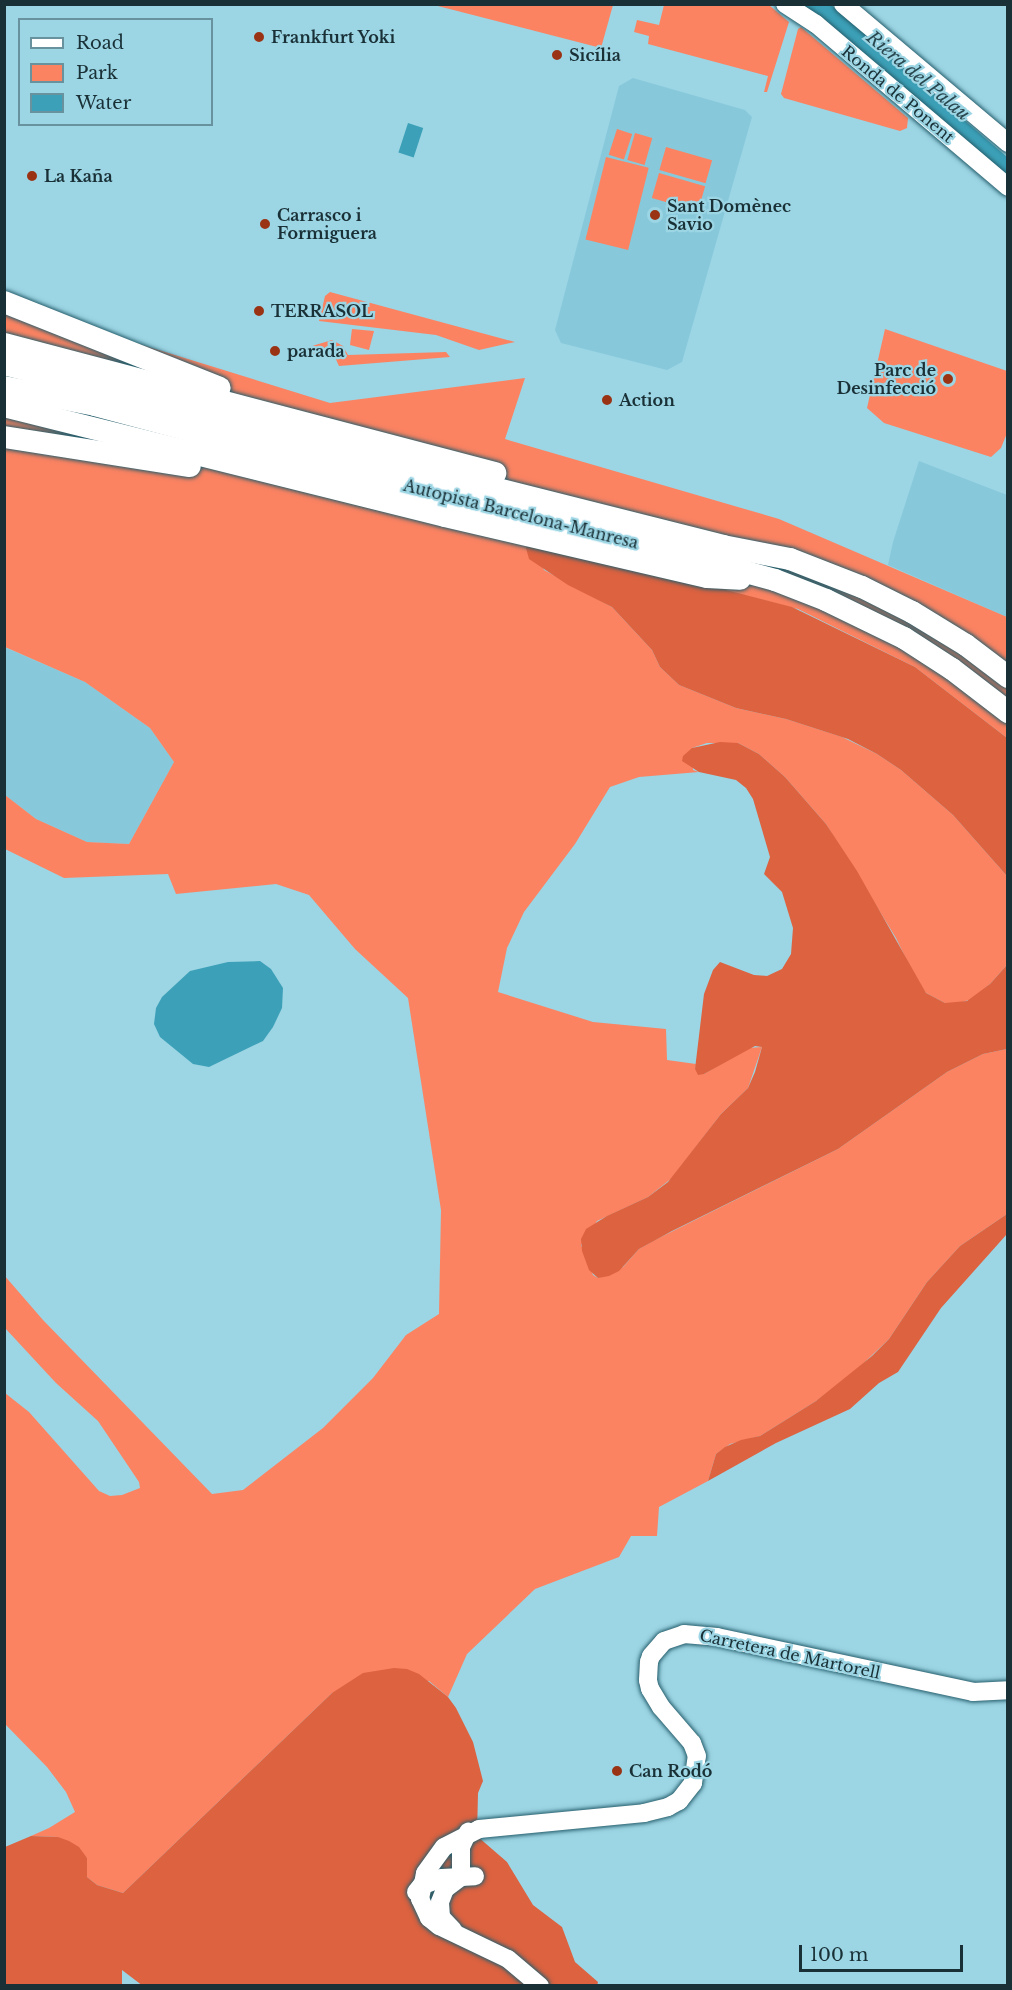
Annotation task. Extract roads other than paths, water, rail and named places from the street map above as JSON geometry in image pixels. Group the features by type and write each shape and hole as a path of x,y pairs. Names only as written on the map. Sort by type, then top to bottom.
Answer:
{"highway":[{"path":"4,302 261,404 274,414"},
{"path":"4,344 720,533 790,559"},
{"name":"Autopista Barcelona-Manresa","path":"4,364 700,540 790,559 862,587 912,612 966,645 1008,677"},
{"name":"Autopista Barcelona-Manresa","path":"4,387 94,405 286,456 628,540 775,580 826,600 904,638 952,669 1008,712"},
{"path":"4,406 335,490 707,577 775,580"},
{"path":"4,437 228,472 316,491 335,490"}],"main road":[{"name":"Ronda de Ponent","path":"785,4 816,24 1008,187"},
{"name":"Ronda de Ponent","path":"843,4 1008,143"},
{"name":"Carretera de Martorell","path":"423,1928 410,1903 413,1873 432,1843 466,1827 514,1813 596,1816 644,1813 668,1807 679,1801 693,1783 697,1765 692,1743 654,1697 648,1680 651,1656 664,1641 673,1636 694,1634 717,1637 973,1692 1008,1690"},
{"path":"466,1827 448,1837 444,1847 428,1867 415,1896 423,1928 441,1940 480,1957 505,1967 521,1969"},
{"path":"464,1877 461,1847 466,1827"},
{"path":"444,1847 446,1866 464,1877"},
{"path":"421,1886 442,1878 464,1877"},
{"path":"461,1937 445,1923 440,1910 446,1889 464,1877"},
{"path":"421,1886 420,1899 429,1918 521,1969 540,1986"}],"water":[{"name":"Riera del Palau","path":"802,5 831,5 1007,157 1007,178"},
{"path":"408,123 423,128 414,157 398,152"},
{"path":"260,961 271,969 283,988 282,1008 263,1041 209,1067 193,1064 160,1037 154,1024 156,1008 162,997 190,971 228,962"}],"place":[{"name":"Frankfurt Yoki","path":"259,37"},
{"name":"Sicília","path":"557,55"},
{"name":"La Kaña","path":"32,176"},
{"name":"Sant Domènec Savio","path":"655,215"},
{"name":"Carrasco i Formiguera","path":"265,224"},
{"name":"TERRASOL","path":"259,311"},
{"name":"parada","path":"275,351"},
{"name":"Parc de Desinfecció","path":"948,379"},
{"name":"Action","path":"607,400"},
{"name":"Can Rodó","path":"617,1771"}]}
